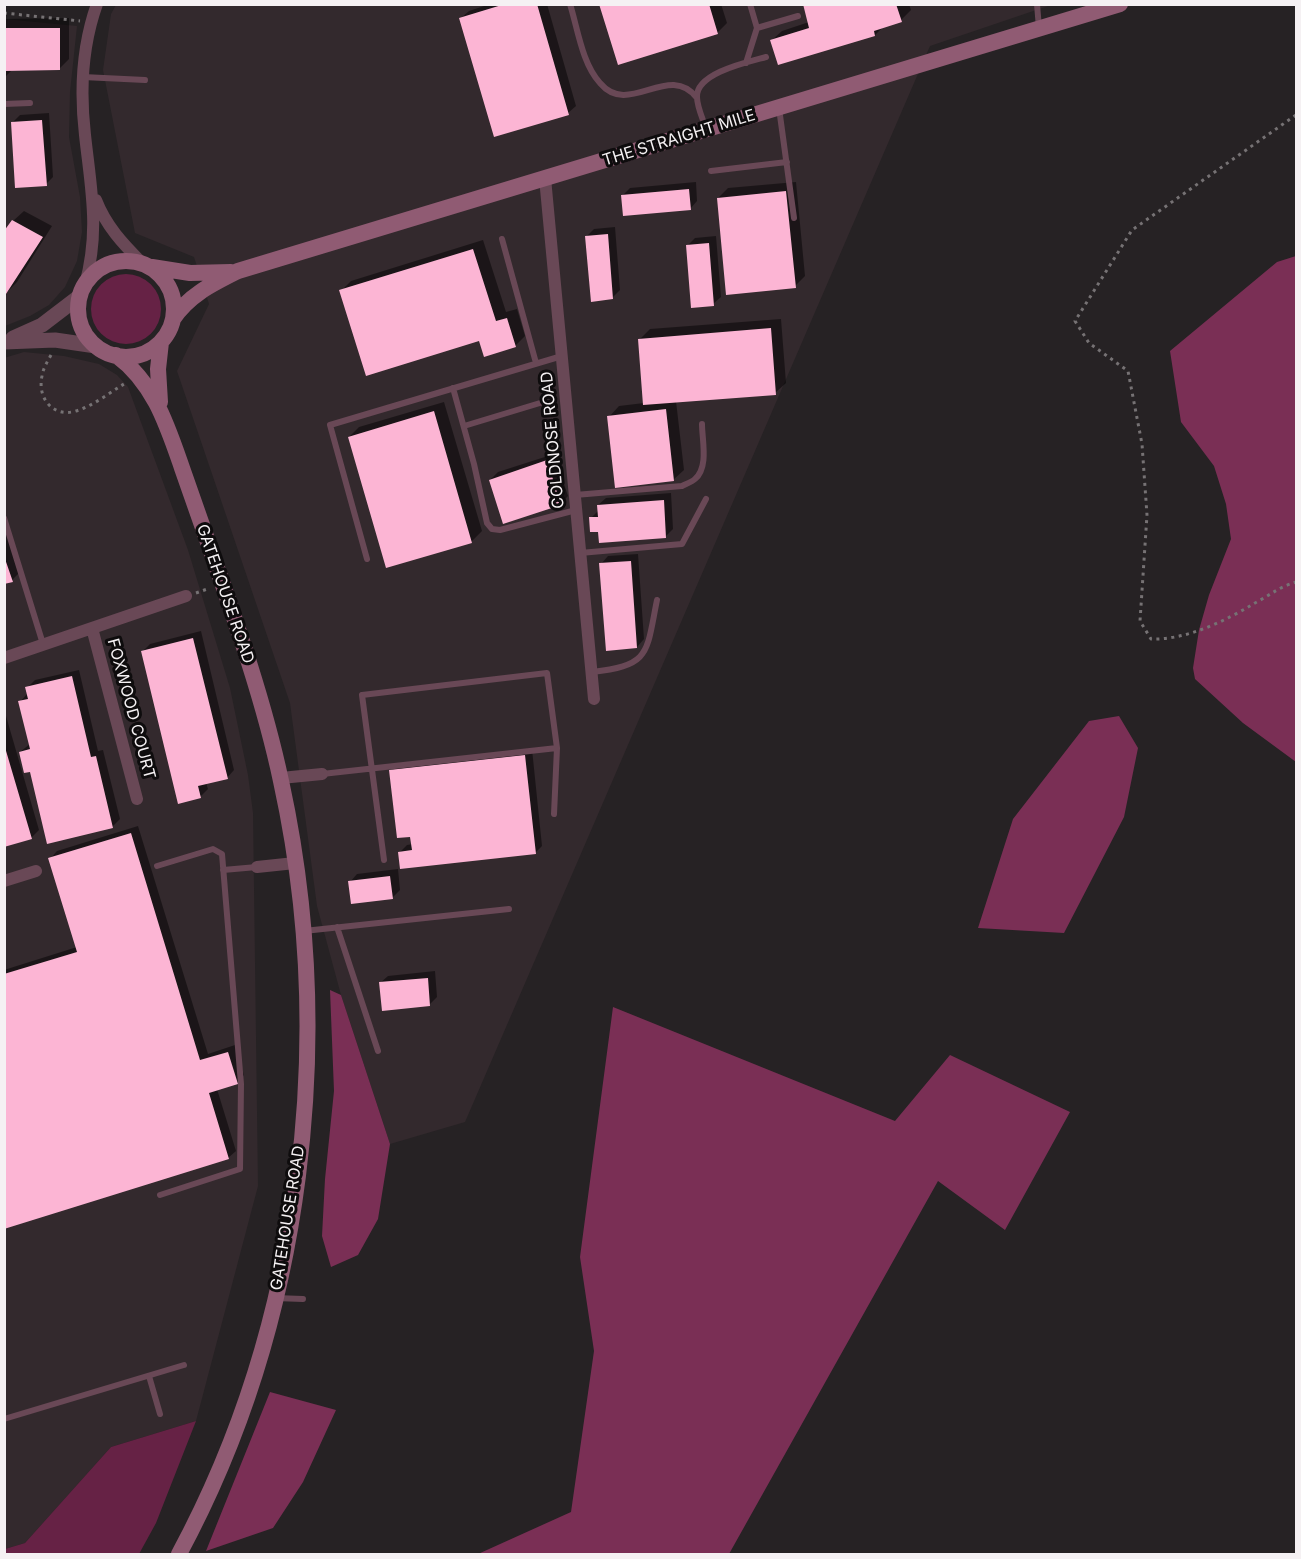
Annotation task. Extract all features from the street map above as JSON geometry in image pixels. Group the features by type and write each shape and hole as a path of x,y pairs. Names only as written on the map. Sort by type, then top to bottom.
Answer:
{"main road":[{"name":"THE STRAIGHT MILE","path":"173,319 180,308 197,293 238,272 1120,4"},
{"path":"125,261 146,265 159,273 169,288 174,306 173,319 161,342 151,350 139,355 116,356 96,346 82,327 78,313 82,290 101,268 113,262 125,261"},
{"name":"THE STRAIGHT MILE","path":"146,265 190,273 238,272"},
{"name":"GATEHOUSE ROAD","path":"161,342 158,369 162,412"},
{"name":"GATEHOUSE ROAD","path":"116,356 130,365 140,376 162,412 226,594 281,778 303,931 307,1020 301,1146 288,1234 275,1298 246,1401 225,1456 179,1554"}],"street":[{"path":"4,341 42,325 82,290 91,263 93,193 84,135 82,100 91,22 97,4"},
{"name":"COLDNOSE ROAD","path":"545,178 594,699"},
{"path":"93,193 100,212 109,226 146,265"},
{"path":"4,341 55,340 96,346"},
{"path":"4,658 186,596"},
{"name":"FOXWOOD COURT","path":"92,627 137,799"},
{"path":"281,778 322,774"},
{"path":"257,867 295,863"},
{"path":"4,881 36,871"}],"lane":[{"path":"570,4 590,69 605,89 622,96 675,84 692,92 697,98"},
{"path":"746,63 757,28 750,4"},
{"path":"1037,4 1039,29"},
{"path":"757,28 798,16"},
{"path":"706,130 697,98 698,90 705,82 728,68 766,57"},
{"path":"83,78 145,80"},
{"path":"4,104 30,103"},
{"path":"779,108 794,218"},
{"path":"711,171 787,162"},
{"path":"502,239 536,363"},
{"path":"367,559 330,425 562,356"},
{"path":"453,388 487,523 492,529 500,530 576,510"},
{"path":"464,426 540,403"},
{"path":"575,495 682,486 694,480 701,471 703,461 702,424"},
{"path":"580,553 682,544 706,499"},
{"path":"4,518 43,644"},
{"path":"591,672 620,669 639,659 645,651 650,636 657,600"},
{"path":"384,860 362,695 547,673 557,748 554,814"},
{"path":"322,774 557,748"},
{"path":"157,866 213,849 222,854 241,1084 240,1168 160,1195"},
{"path":"224,870 257,867"},
{"path":"303,931 509,909"},
{"path":"337,927 378,1051"},
{"path":"275,1298 303,1299"},
{"path":"4,1419 184,1365"},
{"path":"149,1376 160,1414"}],"path":[{"path":"4,13 91,22"},
{"path":"1296,115 1132,230 1075,321 1089,343 1128,371 1142,444 1147,515 1140,621 1151,639 1167,640 1209,626 1256,603 1277,588 1296,582"},
{"path":"55,350 42,373 41,387 45,401 55,411 62,413 77,411 131,379"}],"shaded area":[{"path":"116,5 1051,5 930,46 465,1122 390,1144 341,995 317,906 290,703 177,371 209,304 194,257 135,233 103,70 111,14"},
{"path":"5,19 77,26 70,92 69,137 80,197 82,232 77,261 65,287 49,305 5,326"},
{"path":"1296,256 1296,762 1243,723 1195,679 1193,668 1199,630 1209,595 1231,539 1226,504 1214,466 1181,422 1170,351 1277,262"},
{"path":"133,274 146,280 155,289 159,295 161,309 159,323 151,334 140,342 119,344 101,334 93,323 91,302 101,284 112,276"},
{"path":"24,352 64,356 99,364 117,375 128,387 188,550 230,688 248,775 253,813 258,1186 196,1421 111,1447 25,1543 5,1549 4,358"},
{"path":"1119,716 1138,748 1124,817 1064,933 978,928 1013,819 1089,721"},
{"path":"330,990 341,995 390,1144 378,1219 358,1255 331,1267 322,1236 334,1091"},
{"path":"613,1007 895,1121 950,1055 1070,1112 1005,1230 938,1181 729,1554 478,1554 571,1512 594,1351 580,1257"},
{"path":"270,1392 336,1410 303,1482 273,1528 206,1551"},
{"path":"196,1421 156,1523 139,1554 5,1554 5,1549 25,1543 111,1447"}],"building":[{"path":"505,4 537,4 569,115 494,137 459,18"},
{"path":"599,4 709,4 718,34 618,65"},
{"path":"803,4 896,4 902,22 874,31 875,36 778,65 770,40 809,28"},
{"path":"4,28 60,28 60,70 4,71"},
{"path":"42,120 47,186 15,188 11,122"},
{"path":"689,189 691,210 623,216 621,195"},
{"path":"786,191 796,288 726,295 717,198"},
{"path":"12,220 43,237 4,297 4,231"},
{"path":"608,234 613,299 591,302 585,236"},
{"path":"709,243 714,306 691,308 686,245"},
{"path":"473,249 496,321 507,318 516,347 484,357 479,341 366,376 339,290"},
{"path":"771,328 776,395 643,405 638,339"},
{"path":"666,409 674,481 615,488 607,416"},
{"path":"434,411 472,543 386,568 348,437"},
{"path":"547,460 561,505 503,524 489,480"},
{"path":"664,500 666,538 599,543 598,532 590,532 589,517 598,517 597,505"},
{"path":"4,556 13,582 4,584"},
{"path":"631,561 637,648 606,651 599,563"},
{"path":"193,638 228,779 198,786 201,798 178,804 141,651"},
{"path":"72,676 91,757 96,756 113,828 47,844 30,772 24,773 19,752 30,749 18,701 28,699 25,687"},
{"path":"4,744 32,839 4,847"},
{"path":"525,755 536,854 400,869 398,852 412,850 410,837 397,838 389,770"},
{"path":"131,833 200,1060 228,1052 238,1084 209,1093 229,1159 4,1229 4,974 77,952 48,858"},
{"path":"390,876 393,899 351,904 348,881"},
{"path":"428,978 430,1006 382,1011 379,982"}]}
